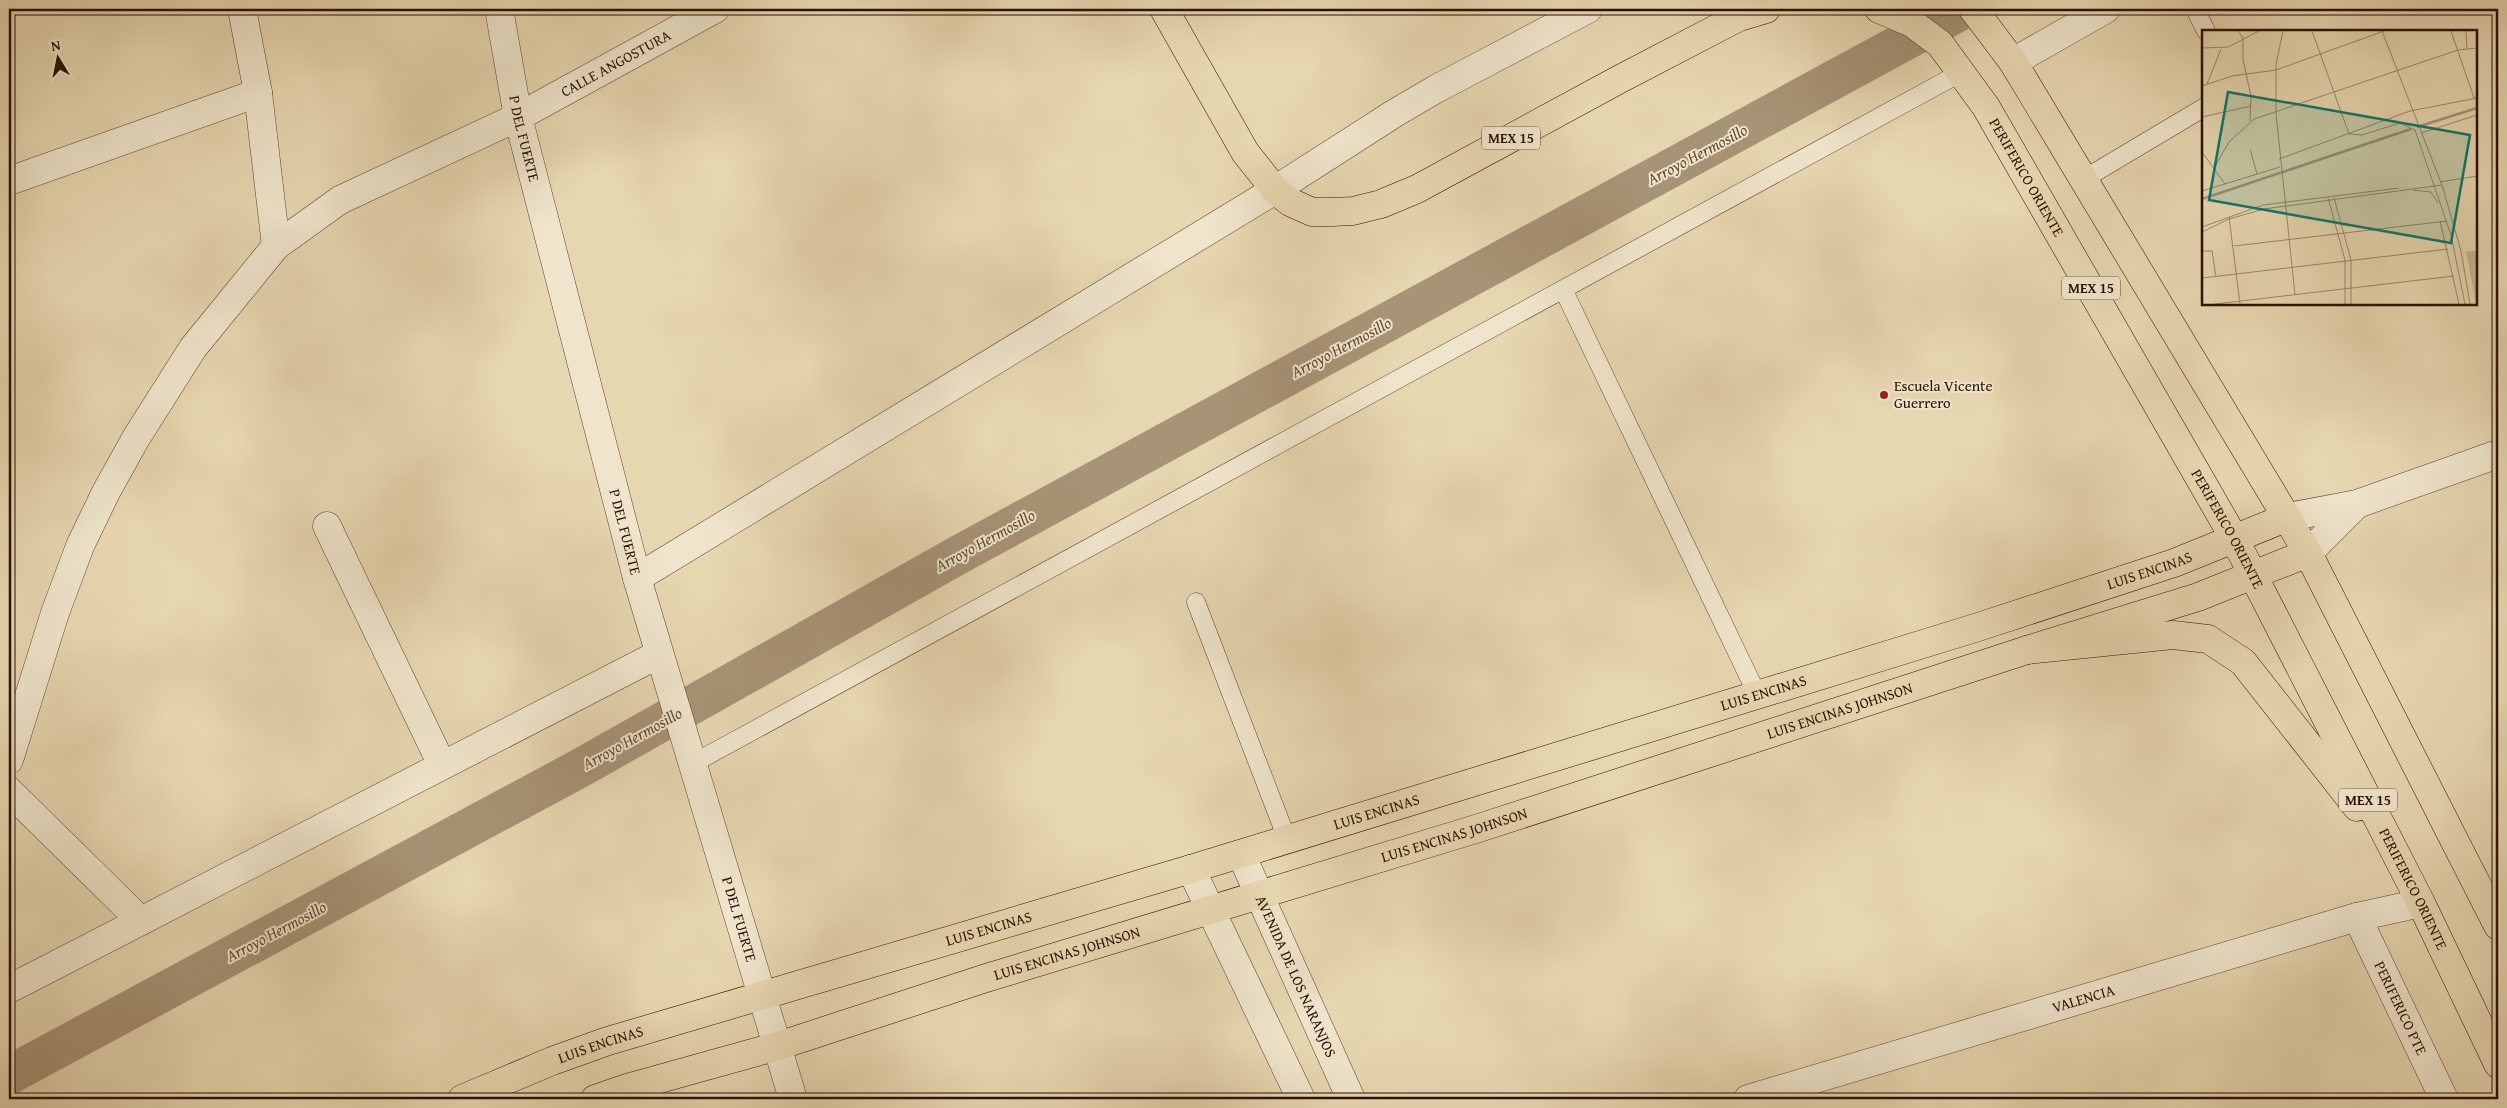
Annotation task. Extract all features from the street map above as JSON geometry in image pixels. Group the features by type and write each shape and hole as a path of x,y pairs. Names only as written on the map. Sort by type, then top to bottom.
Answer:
{"main road":[{"name":"MEX 15","path":"1164,9 1245,152 1275,190 1290,202 1312,212 1352,211 1381,204 1417,189 1739,17 1766,9"},
{"name":"PERIFERICO ORIENTE","path":"1879,9 1912,23 1940,44 1986,107 2234,538 2421,902 2498,1064"},
{"name":"MEX 15","path":"1973,9 2013,62 2288,517 2498,926"},
{"name":"LUIS ENCINAS","path":"462,1099 552,1061 608,1041 1192,869 1975,628 2165,566 2288,517"},
{"name":"LUIS ENCINAS JOHNSON","path":"595,1099 627,1088 778,1046 982,979 1260,896 1488,825 2027,650 2198,598 2308,553"},
{"path":"2027,650 2173,635 2208,639 2244,662 2281,707 2399,862"}],"street":[{"path":"242,9 258,93 276,246"},
{"name":"P DEL FUERTE","path":"499,9 518,118 659,656 764,995 793,1099"},
{"name":"CALLE ANGOSTURA","path":"9,760 55,613 80,546 106,492 136,438 193,348 276,246 340,200 518,118 715,9"},
{"path":"638,578 1275,190 1436,89 1588,9"},
{"path":"2013,62 2106,9"},
{"path":"9,181 258,93"},
{"path":"2288,517 2357,504 2498,454"},
{"path":"2308,553 2357,504"},
{"path":"327,526 442,765"},
{"path":"9,989 442,765 659,656"},
{"path":"9,791 141,921"},
{"name":"AVENIDA DE LOS NARANJOS","path":"1241,854 1351,1099"},
{"path":"1192,869 1301,1099"},
{"name":"VALENCIA","path":"1748,1099 2357,917 2421,902"},
{"name":"PERIFERICO PTE","path":"2357,917 2444,1099"}],"lane":[{"path":"2195,9 2206,30"},
{"path":"692,762 1564,290 1960,73"},
{"path":"2084,179 2202,109"},
{"path":"1564,290 1757,694"},
{"path":"1196,602 1287,839"}],"waterway":[{"name":"Arroyo Hermosillo","path":"9,1075 582,767 960,554 1964,9"}],"place":[{"name":"Escuela Vicente Guerrero","path":"1884,395"}]}
